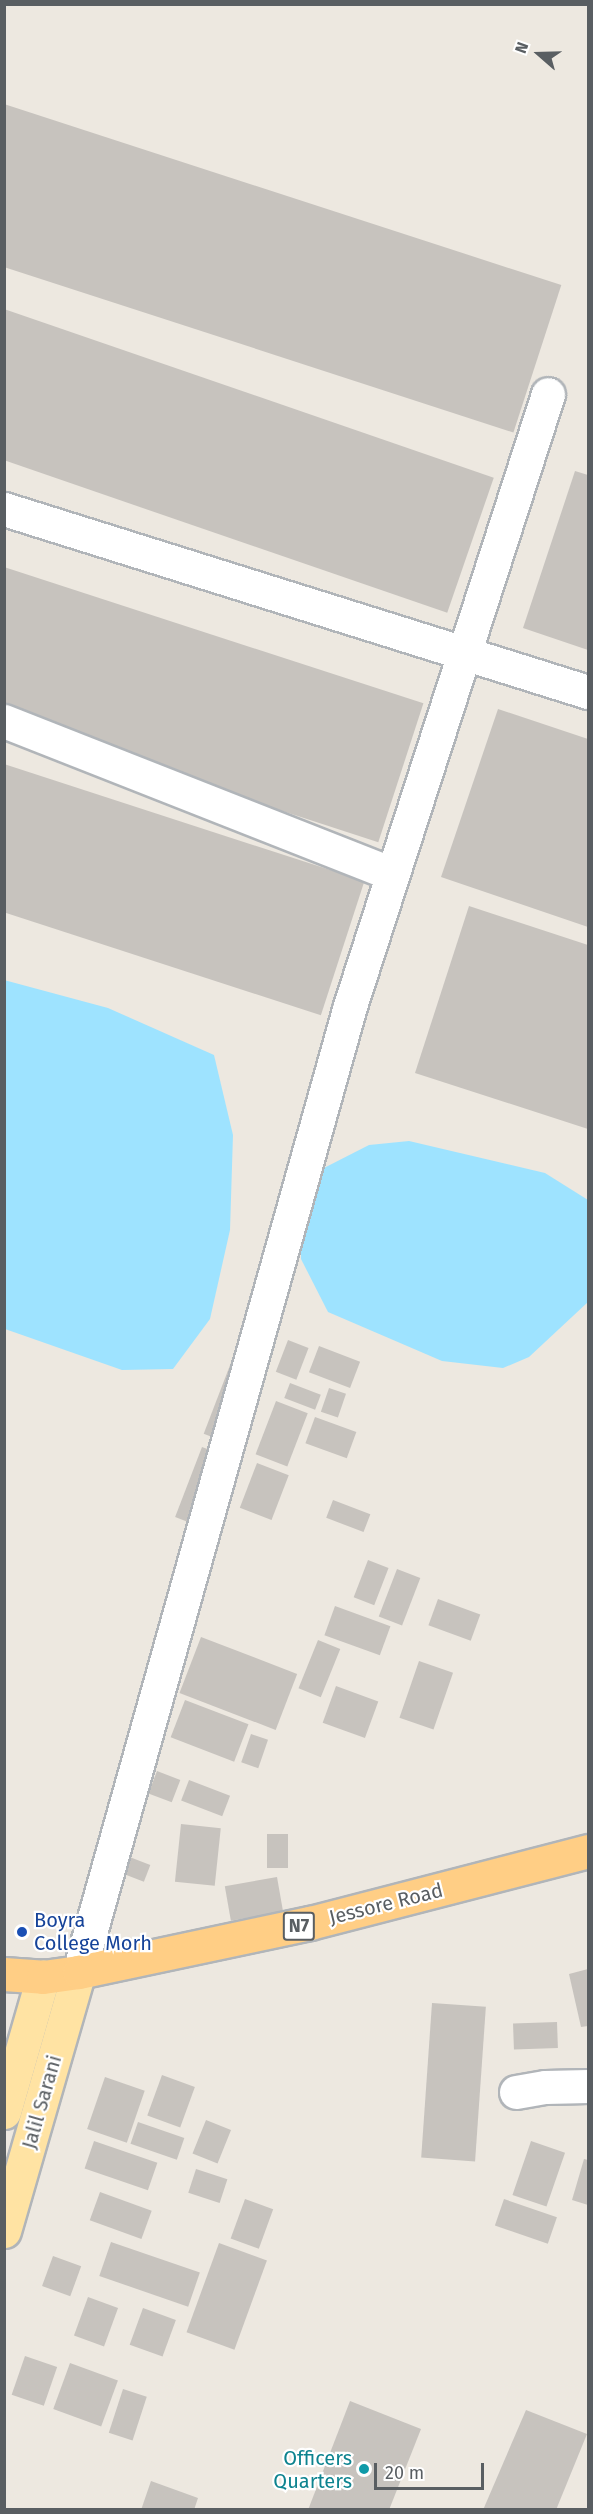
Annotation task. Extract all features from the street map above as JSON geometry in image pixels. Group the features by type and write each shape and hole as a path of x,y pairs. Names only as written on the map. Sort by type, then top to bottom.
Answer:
{"highway":[{"name":"Jessore Road","path":"4,1974 43,1977 79,1972 310,1923 588,1851"}],"main road":[{"name":"Jalil Sarani","path":"4,2231 79,1972"},
{"name":"Jalil Sarani","path":"4,2112 43,1977"}],"street":[{"path":"79,1972 350,1006 548,394"},
{"path":"4,509 588,692"},
{"path":"4,721 393,874"},
{"path":"516,2092 588,2086"}],"water":[{"path":"4,980 108,1008 214,1055 233,1135 230,1230 210,1319 173,1369 122,1370 5,1329"},
{"path":"409,1141 545,1173 588,1200 588,1302 529,1357 503,1368 442,1361 328,1312 301,1259 301,1213 320,1170 369,1145"}],"building":[{"path":"4,104 561,285 513,432 4,267"},
{"path":"4,309 494,478 447,613 4,460"},
{"path":"575,471 588,475 588,650 523,628"},
{"path":"4,567 423,703 378,842 4,721"},
{"path":"498,709 588,739 588,927 441,877"},
{"path":"4,764 364,881 321,1015 4,912"},
{"path":"469,906 588,945 588,1129 415,1073"},
{"path":"288,1340 309,1348 296,1380 276,1372"},
{"path":"319,1346 360,1362 350,1388 309,1372"},
{"path":"232,1360 258,1370 230,1444 204,1434"},
{"path":"290,1383 321,1395 315,1410 284,1398"},
{"path":"329,1388 346,1394 338,1417 321,1412"},
{"path":"276,1401 308,1413 287,1466 256,1454"},
{"path":"315,1417 356,1432 347,1458 305,1443"},
{"path":"202,1447 230,1458 203,1528 175,1517"},
{"path":"257,1463 289,1475 272,1520 240,1508"},
{"path":"333,1500 370,1514 364,1532 326,1518"},
{"path":"368,1560 389,1568 374,1605 354,1597"},
{"path":"397,1569 420,1578 402,1626 379,1617"},
{"path":"438,1599 480,1614 471,1641 428,1625"},
{"path":"335,1606 390,1626 380,1655 324,1635"},
{"path":"201,1637 297,1674 276,1730 179,1693"},
{"path":"318,1640 340,1649 321,1697 299,1688"},
{"path":"419,1661 453,1673 434,1729 399,1718"},
{"path":"336,1686 378,1701 365,1738 323,1723"},
{"path":"185,1700 248,1724 234,1762 171,1737"},
{"path":"251,1734 268,1740 258,1768 241,1762"},
{"path":"157,1771 180,1780 172,1802 148,1793"},
{"path":"189,1780 230,1796 222,1816 181,1801"},
{"path":"181,1824 221,1828 215,1886 175,1882"},
{"path":"267,1834 288,1834 288,1868 267,1868"},
{"path":"127,1856 150,1865 144,1882 121,1873"},
{"path":"277,1877 283,1911 231,1921 225,1886"},
{"path":"588,1969 588,2026 581,2027 569,1974"},
{"path":"432,2003 486,2007 475,2161 421,2158"},
{"path":"557,2022 558,2048 514,2050 513,2024"},
{"path":"162,2075 195,2087 180,2127 147,2115"},
{"path":"105,2077 145,2091 127,2143 87,2129"},
{"path":"206,2120 231,2130 218,2163 193,2153"},
{"path":"138,2122 184,2138 177,2160 131,2144"},
{"path":"94,2141 157,2163 148,2190 85,2168"},
{"path":"531,2141 565,2153 546,2207 512,2195"},
{"path":"584,2159 588,2160 588,2205 572,2200"},
{"path":"196,2169 227,2179 220,2203 188,2193"},
{"path":"100,2192 152,2211 141,2239 90,2220"},
{"path":"245,2199 273,2209 259,2249 231,2238"},
{"path":"504,2199 557,2217 548,2244 495,2225"},
{"path":"111,2242 200,2273 188,2307 99,2276"},
{"path":"219,2243 267,2260 234,2350 187,2332"},
{"path":"53,2256 81,2266 70,2296 42,2286"},
{"path":"88,2297 118,2308 104,2346 74,2336"},
{"path":"143,2308 176,2320 163,2357 130,2345"},
{"path":"25,2356 57,2367 44,2406 12,2395"},
{"path":"70,2363 118,2380 101,2426 53,2409"},
{"path":"123,2389 147,2397 133,2440 109,2433"},
{"name":"Officers Quarters","path":"350,2401 421,2429 389,2510 308,2510"},
{"path":"526,2410 587,2434 556,2510 483,2510"},
{"path":"151,2481 198,2498 194,2510 141,2510"}],"place":[{"name":"Boyra College Morh","path":"22,1932"},
{"name":"Officers Quarters","path":"364,2469"}]}
